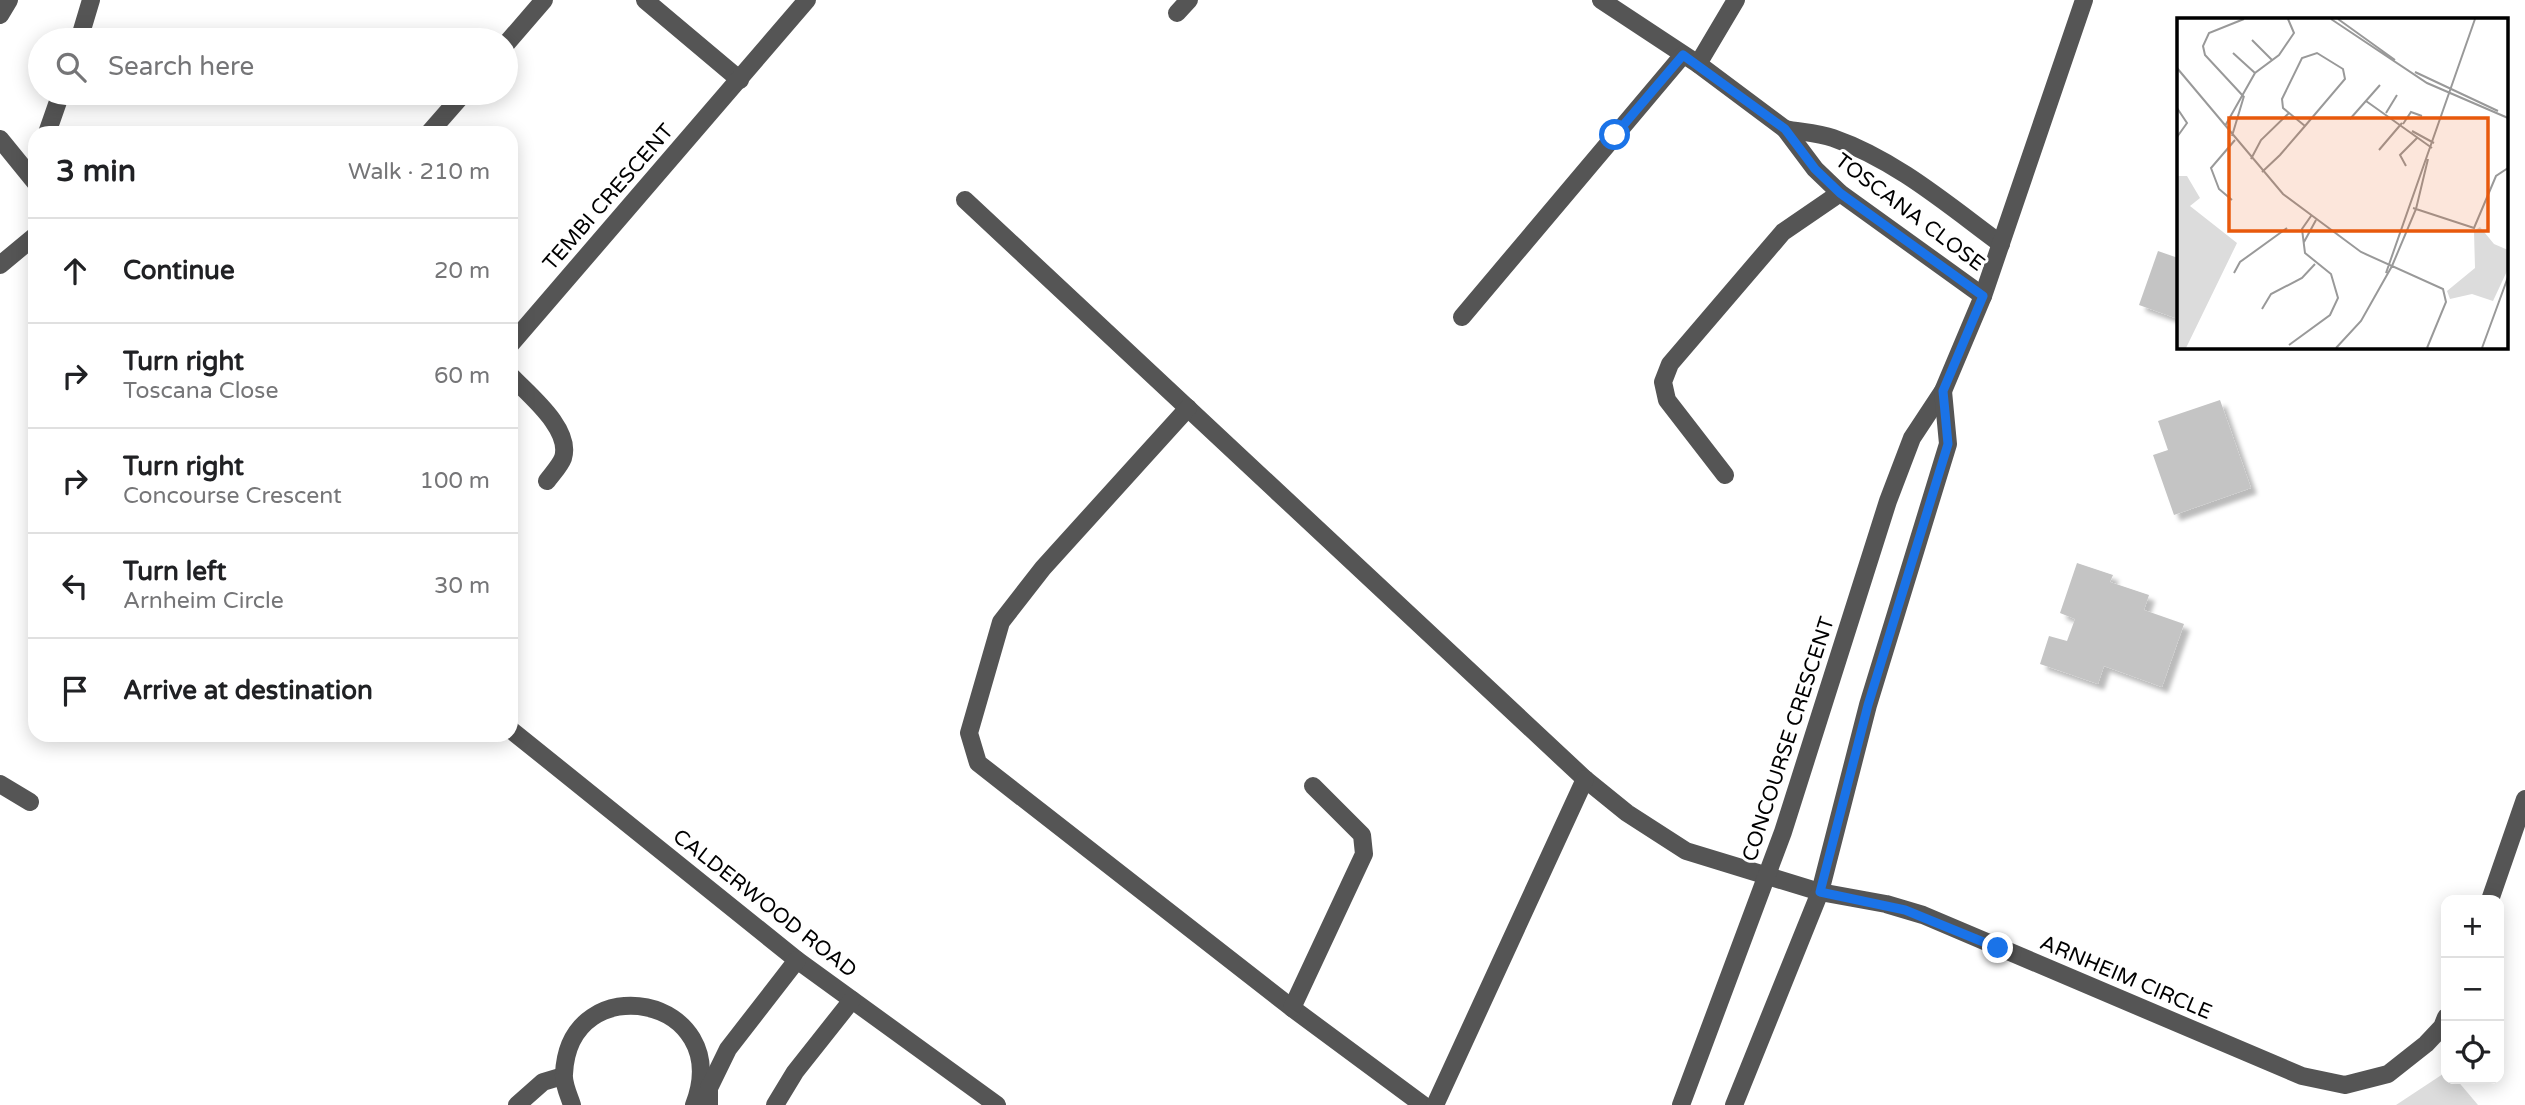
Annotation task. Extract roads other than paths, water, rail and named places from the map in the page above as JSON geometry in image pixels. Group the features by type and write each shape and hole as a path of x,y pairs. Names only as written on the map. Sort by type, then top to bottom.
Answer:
{"street":[{"path":"0,15 9,0"},
{"path":"83,28 91,0"},
{"path":"518,30 544,0"},
{"path":"645,0 740,80"},
{"name":"TEMBI CRESCENT","path":"518,336 807,0"},
{"name":"TOSCANA CLOSE","path":"1601,0 1690,59 1785,129 1815,169 1840,193 1983,296"},
{"path":"1462,317 1690,59 1736,0"},
{"name":"CONCOURSE CRESCENT","path":"1681,1105 1768,875 1888,500 1912,438 1943,391 1983,296 2084,0"},
{"path":"49,126 57,105"},
{"path":"435,126 454,105"},
{"name":"TOSCANA CLOSE","path":"1785,129 1830,137 1871,153 1913,179 2001,244"},
{"path":"0,139 28,169"},
{"path":"1726,475 1667,400 1663,383 1671,364 1783,232 1840,193"},
{"name":"ARNHEIM CIRCLE","path":"965,200 1584,779 1626,813 1686,851 1820,892 1886,904 1923,915 2302,1076 2345,1085 2388,1074 2426,1044 2444,1021"},
{"path":"0,265 28,242"},
{"path":"518,384 552,420 563,438 563,460 547,481"},
{"name":"CONCOURSE CRESCENT","path":"1734,1105 1820,892 1868,705 1948,444 1943,391"},
{"path":"1188,408 1043,568 1002,622 969,733 978,763 1292,1008 1423,1105"},
{"name":"CALDERWOOD ROAD","path":"518,736 797,960 997,1105"},
{"path":"1435,1105 1584,779"},
{"path":"0,784 30,802"},
{"path":"1292,1008 1364,854 1362,835 1313,786"},
{"path":"2492,895 2525,799"},
{"path":"694,1105 706,1094 728,1049 797,960"},
{"path":"775,1105 795,1072 852,1000"},
{"path":"572,1105 563,1076 570,1042 584,1022 606,1009 631,1004 655,1008 677,1020 693,1039 701,1063 706,1094"},
{"path":"517,1105 542,1082 563,1076"}]}
